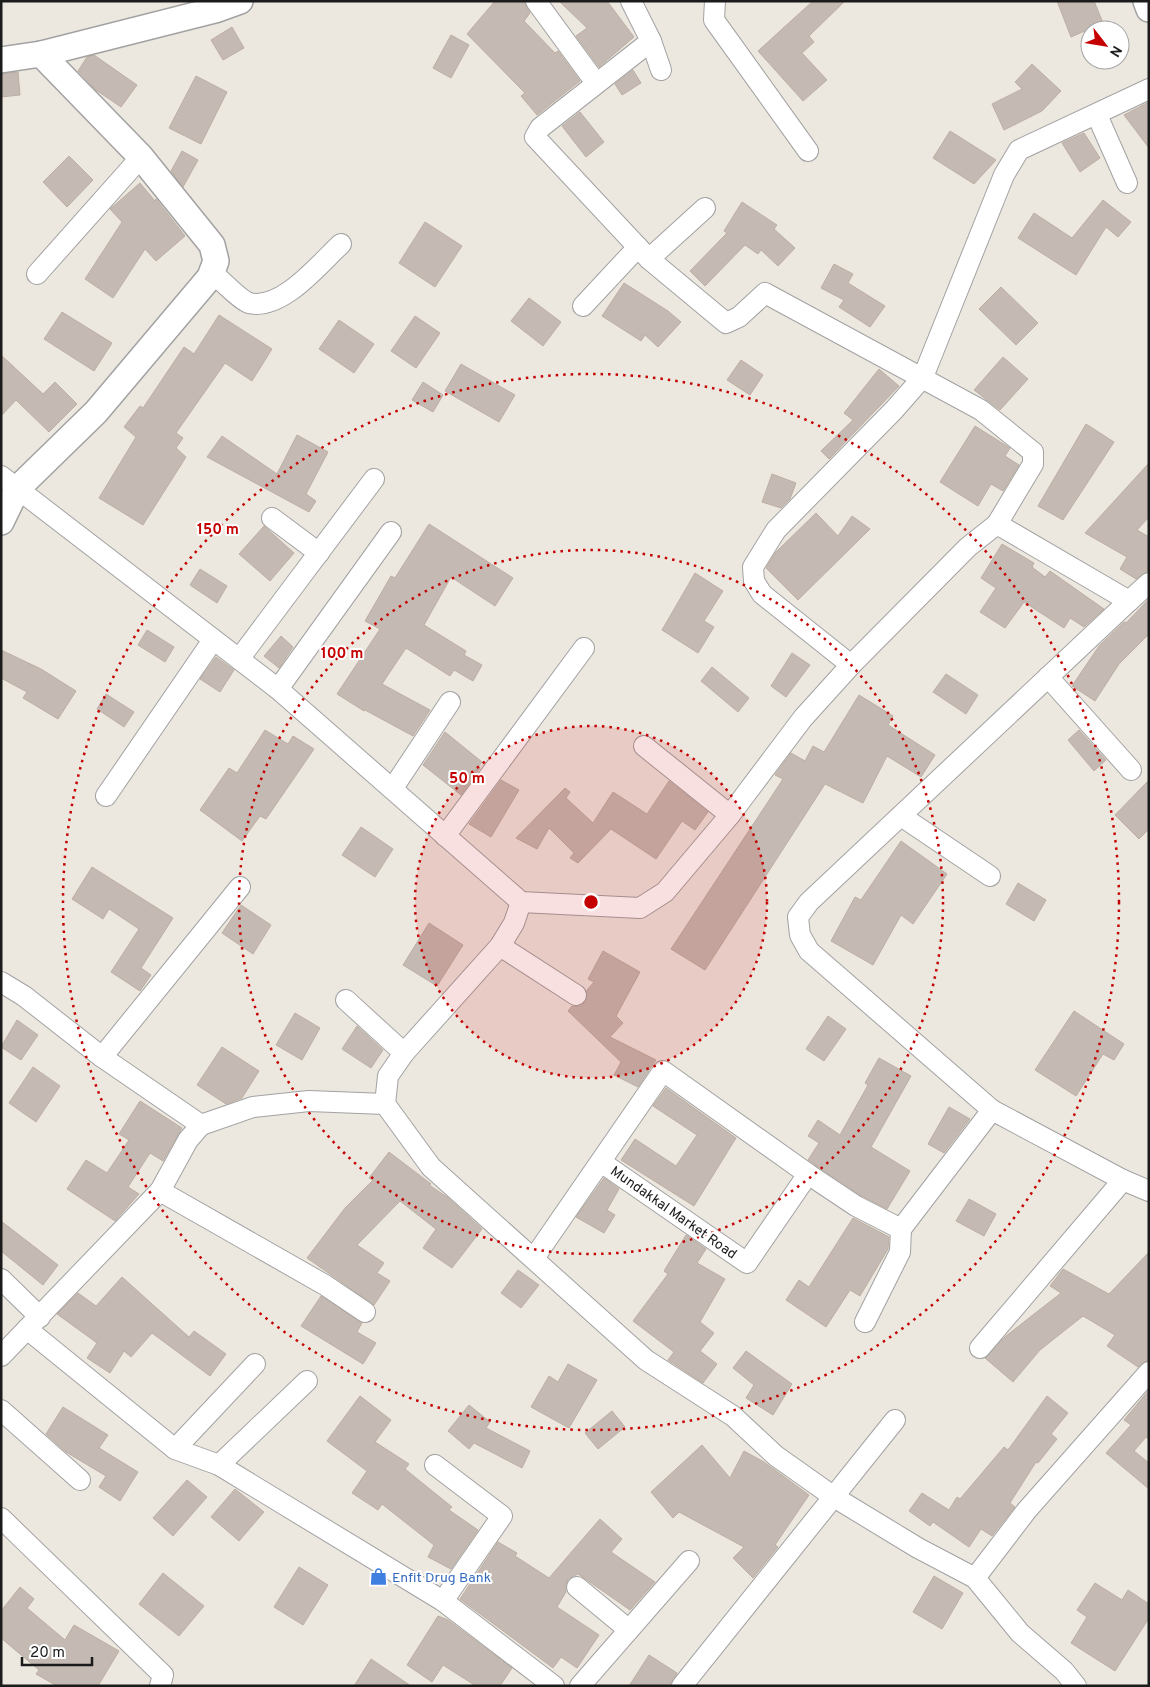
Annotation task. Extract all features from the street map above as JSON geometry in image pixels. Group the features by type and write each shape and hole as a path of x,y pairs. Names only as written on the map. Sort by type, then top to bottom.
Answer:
{"street":[{"path":"1,60 40,54 215,10 240,1"},
{"path":"536,1 596,83"},
{"path":"631,1 652,41 662,70"},
{"path":"715,1 714,20 808,152"},
{"path":"1146,1 1149,9"},
{"path":"9,483 278,689 521,902 640,908 665,892 730,816 803,718 851,665 968,547 997,524 1033,464 1033,452 981,410 765,292 739,317 726,323 644,253 616,226 536,137 540,128 652,41"},
{"path":"1,522 9,483 96,412 213,273 216,257 212,245 141,158 40,54"},
{"path":"851,665 762,594 754,581 753,567 776,530 894,410 923,377 1004,175 1019,150 1149,89"},
{"path":"1097,115 1127,183"},
{"path":"37,274 141,158"},
{"path":"583,306 644,253 705,208"},
{"path":"213,273 247,302 264,304 285,296 342,244"},
{"path":"239,659 374,479"},
{"path":"272,518 319,553"},
{"path":"997,524 1129,601"},
{"path":"278,689 391,532"},
{"path":"1149,583 809,902 798,917 800,934 809,951 992,1110 1123,1180 1149,1191"},
{"path":"106,796 212,640"},
{"path":"445,836 584,648"},
{"path":"1048,677 1131,770"},
{"path":"393,788 450,702"},
{"path":"644,746 730,816"},
{"path":"901,816 990,876"},
{"path":"102,1057 240,887"},
{"path":"521,902 514,923 500,946 404,1053 388,1076 385,1104 431,1167 646,1360 733,1416 776,1456 834,1497 918,1548 975,1578 1020,1633 1064,1671 1076,1686"},
{"path":"500,946 576,995"},
{"path":"1,982 24,996 102,1057 201,1125"},
{"path":"346,1000 404,1053"},
{"path":"534,1258 663,1071 856,1206 901,1229"},
{"path":"1,1356 160,1191 188,1140 201,1125 253,1107 309,1101 385,1104"},
{"path":"865,1322 900,1252 901,1229 992,1110"},
{"name":"Mundakkal Market Road","path":"601,1162 747,1263 808,1174"},
{"path":"980,1348 1123,1180"},
{"path":"160,1191 324,1285 365,1312"},
{"path":"1,1279 34,1323 175,1449 219,1465 443,1601 554,1686"},
{"path":"175,1449 255,1364"},
{"path":"975,1578 1027,1510 1149,1372"},
{"path":"219,1465 307,1381"},
{"path":"1,1410 80,1480"},
{"path":"682,1686 895,1420"},
{"path":"435,1465 502,1516 443,1601"},
{"path":"1,1518 166,1682"},
{"path":"580,1686 689,1561"},
{"path":"577,1587 629,1630"}],"building":[{"path":"495,1 524,1 530,13 524,21 555,53 558,51 580,81 537,115 521,96 525,93 467,34"},
{"path":"559,1 607,1 634,37 599,67 576,36 587,28"},
{"path":"813,1 845,1 809,36 814,42 802,53 827,80 803,101 758,51"},
{"path":"1057,1 1094,1 1102,20 1080,20 1080,33 1071,37"},
{"path":"232,27 244,48 223,60 211,40"},
{"path":"451,35 469,45 451,78 433,68"},
{"path":"94,55 137,85 121,107 96,90 78,71 87,57"},
{"path":"1032,64 1061,91 1042,111 1004,130 992,104 1022,89 1015,82"},
{"path":"633,70 641,83 622,95 615,84"},
{"path":"18,72 20,95 1,97 1,74"},
{"path":"196,76 227,92 201,144 169,128"},
{"path":"1149,102 1149,148 1124,115"},
{"path":"580,112 604,142 586,157 562,126"},
{"path":"950,131 996,160 974,184 933,158"},
{"path":"1084,133 1100,158 1080,172 1062,143"},
{"path":"182,151 198,160 183,187 171,171"},
{"path":"69,156 93,180 67,207 43,182"},
{"path":"140,183 155,201 156,199 185,236 156,261 145,249 113,298 85,279 122,222 110,209"},
{"path":"1103,200 1131,222 1118,237 1106,227 1076,275 1018,238 1034,213 1072,238"},
{"path":"742,202 777,225 774,229 795,248 778,266 761,250 758,254 745,245 705,286 690,271 727,233 724,231"},
{"path":"425,222 462,246 435,287 399,263"},
{"path":"834,264 853,274 848,283 885,306 870,327 839,307 844,300 821,288"},
{"path":"624,283 668,311 681,322 658,347 645,335 641,341 602,316"},
{"path":"1001,287 1038,323 1016,345 979,309"},
{"path":"529,298 561,322 543,346 511,321"},
{"path":"62,312 112,343 94,371 44,339"},
{"path":"219,315 272,349 252,381 225,363 176,433 183,438 176,448 186,457 143,525 99,498 136,437 124,427 140,406 143,408 184,347 194,354"},
{"path":"415,316 440,333 416,368 391,351"},
{"path":"339,320 374,344 354,373 319,349"},
{"path":"1,355 43,394 55,382 77,404 49,432 16,400 1,416"},
{"path":"1003,357 1028,379 1000,410 974,390"},
{"path":"741,360 763,375 750,395 727,380"},
{"path":"461,364 515,395 499,422 445,391"},
{"path":"879,369 899,386 829,459 821,451 853,420 844,413"},
{"path":"423,382 443,395 433,412 412,400"},
{"path":"1086,424 1114,442 1063,520 1038,506"},
{"path":"975,426 1010,448 1005,456 1019,465 1003,491 991,484 978,506 940,482"},
{"path":"297,435 328,452 306,494 316,501 309,512 207,457 222,436 277,474"},
{"path":"1149,463 1149,517 1137,530 1149,537 1149,571 1136,579 1120,569 1127,557 1085,533"},
{"path":"772,474 796,483 790,499 781,508 762,502"},
{"path":"816,513 838,536 852,516 870,529 798,600 766,568 776,552"},
{"path":"429,524 513,578 495,606 451,577 424,625 466,651 464,655 482,665 473,681 454,670 450,676 406,648 382,684 430,710 413,736 364,711 337,694 380,629 365,621 391,576 395,578"},
{"path":"264,526 294,553 270,581 239,554"},
{"path":"1002,544 1034,563 1032,567 1045,577 1050,571 1104,609 1084,627 1070,618 1064,628 1024,602 1005,628 980,612 996,588 981,578"},
{"path":"200,569 227,586 217,603 190,585"},
{"path":"695,573 723,591 704,621 714,627 698,653 662,630"},
{"path":"1149,599 1149,634 1119,664 1095,701 1072,686 1099,646 1124,622 1126,623"},
{"path":"147,630 174,647 165,662 138,645"},
{"path":"281,636 293,647 279,668 264,656"},
{"path":"1,650 41,669 76,691 58,719 23,698 27,692 1,678"},
{"path":"792,653 810,665 786,697 771,686"},
{"path":"216,657 234,670 220,692 200,679"},
{"path":"712,667 749,698 738,712 701,681"},
{"path":"946,674 978,695 966,714 933,692"},
{"path":"106,694 134,712 124,727 97,709"},
{"path":"859,695 893,716 888,725 935,755 921,777 887,756 863,803 825,784 705,970 671,949 783,779 775,775 791,753 805,761 813,746 824,752"},
{"path":"265,730 288,744 293,736 314,749 266,819 260,816 242,841 200,810 229,768 237,773"},
{"path":"1079,730 1106,760 1094,771 1068,740"},
{"path":"445,732 482,762 478,767 480,768 461,795 423,765"},
{"path":"501,780 519,790 491,837 469,824"},
{"path":"1149,780 1149,829 1139,839 1115,815"},
{"path":"669,781 708,812 695,830 682,821 656,859 611,829 578,863 570,858 574,853 549,828 537,849 516,838 565,788 570,792 566,798 593,823 613,792 647,814"},
{"path":"361,827 393,849 375,877 342,855"},
{"path":"901,841 947,874 913,924 901,915 873,965 831,941 855,897 861,900"},
{"path":"92,867 173,918 141,968 151,975 140,991 111,972 139,929 109,909 103,919 72,899"},
{"path":"1018,883 1046,900 1034,921 1006,904"},
{"path":"241,905 271,925 253,954 222,933"},
{"path":"429,923 463,945 437,986 403,965"},
{"path":"603,951 640,972 616,1016 623,1023 610,1037 656,1060 638,1087 614,1075 621,1062 568,1011 572,1006 581,1006 586,1001 587,990 594,982 588,979"},
{"path":"1074,1011 1124,1044 1114,1060 1103,1054 1076,1096 1035,1070"},
{"path":"295,1013 320,1028 302,1060 276,1045"},
{"path":"828,1016 846,1029 824,1061 806,1049"},
{"path":"17,1020 38,1035 21,1060 1,1047"},
{"path":"357,1026 383,1050 371,1068 342,1049"},
{"path":"222,1047 259,1071 242,1098 226,1104 197,1085"},
{"path":"879,1058 911,1076 871,1147 910,1171 887,1209 862,1196 808,1160 819,1143 808,1136 818,1120 840,1135 868,1085 865,1083"},
{"path":"33,1067 60,1086 36,1122 9,1103"},
{"path":"666,1088 736,1138 694,1206 621,1160 635,1139 676,1166 697,1135 653,1106"},
{"path":"140,1101 182,1128 163,1161 150,1153 128,1187 139,1194 115,1221 67,1189 86,1160 107,1173 129,1140 119,1134"},
{"path":"949,1107 970,1119 944,1153 928,1144"},
{"path":"389,1152 431,1184 429,1185 447,1197 482,1229 452,1268 423,1248 436,1229 400,1201 357,1245 384,1263 377,1273 390,1281 374,1305 307,1258 345,1208 373,1180 369,1178"},
{"path":"604,1178 619,1189 607,1210 615,1215 604,1233 576,1217"},
{"path":"969,1199 996,1214 984,1236 956,1221"},
{"path":"853,1218 889,1237 888,1249 860,1296 850,1290 826,1327 786,1300 799,1280 809,1287"},
{"path":"1,1221 58,1265 43,1285 1,1251"},
{"path":"686,1235 706,1249 697,1263 725,1279 700,1322 714,1333 700,1351 717,1364 703,1383 668,1360 674,1352 633,1321 668,1274 664,1271"},
{"path":"1149,1252 1149,1360 1138,1367 1107,1346 1115,1335 1083,1316 1040,1350 1013,1382 985,1358 1006,1336 1061,1293 1050,1286 1063,1269 1109,1294"},
{"path":"518,1270 539,1285 521,1308 501,1293"},
{"path":"122,1277 189,1337 194,1331 226,1354 210,1376 152,1333 131,1357 124,1351 110,1373 87,1358 97,1343 57,1314 78,1293 96,1306"},
{"path":"321,1296 362,1323 357,1332 376,1343 363,1364 301,1326"},
{"path":"746,1351 792,1384 773,1415 746,1398 754,1385 733,1368"},
{"path":"568,1364 597,1380 569,1428 531,1407 549,1376 558,1382"},
{"path":"1149,1390 1149,1439 1146,1437 1134,1451 1149,1463 1149,1489 1106,1453 1131,1425 1124,1420"},
{"path":"360,1396 391,1420 375,1442 409,1464 405,1469 452,1507 449,1510 478,1530 451,1569 428,1557 434,1545 382,1504 378,1510 352,1493 367,1471 327,1441"},
{"path":"1047,1396 1068,1413 1051,1434 1057,1439 1038,1463 1036,1462 1010,1503 1015,1507 992,1536 981,1529 969,1547 933,1522 930,1526 909,1511 922,1493 949,1510 957,1497 960,1499 1004,1447 1008,1450"},
{"path":"469,1405 490,1422 486,1428 530,1451 522,1468 474,1443 469,1449 448,1431"},
{"path":"63,1407 108,1435 99,1448 138,1472 120,1501 99,1487 106,1476 66,1452 46,1434"},
{"path":"612,1411 625,1427 598,1449 585,1433"},
{"path":"702,1445 730,1478 744,1451 764,1462 809,1495 775,1545 778,1547 753,1578 733,1558 744,1547 679,1512 673,1518 651,1492"},
{"path":"187,1480 207,1497 173,1536 153,1518"},
{"path":"235,1489 264,1512 239,1541 211,1517"},
{"path":"600,1519 622,1539 611,1552 655,1582 630,1610 578,1574 568,1579 565,1586 566,1592 557,1607 599,1635 577,1668 561,1657 553,1668 460,1599 498,1542 517,1553 515,1556 549,1578"},
{"path":"299,1567 328,1585 303,1625 274,1607"},
{"path":"163,1573 204,1606 179,1636 139,1604"},
{"path":"934,1576 963,1593 942,1629 913,1612"},
{"path":"1095,1583 1122,1600 1128,1590 1149,1604 1149,1618 1115,1671 1071,1643 1087,1617 1077,1610"},
{"path":"20,1587 34,1599 27,1608 65,1640 74,1625 119,1651 98,1686 57,1686 36,1674 39,1670 1,1638 1,1611"},
{"path":"438,1616 448,1620 512,1668 500,1686 476,1686 443,1665 432,1682 407,1665"},
{"path":"649,1655 677,1673 670,1686 629,1686"},
{"path":"371,1659 411,1686 354,1686"}],"place":[{"name":"Enfit Drug Bank","path":"378,1577"}]}
